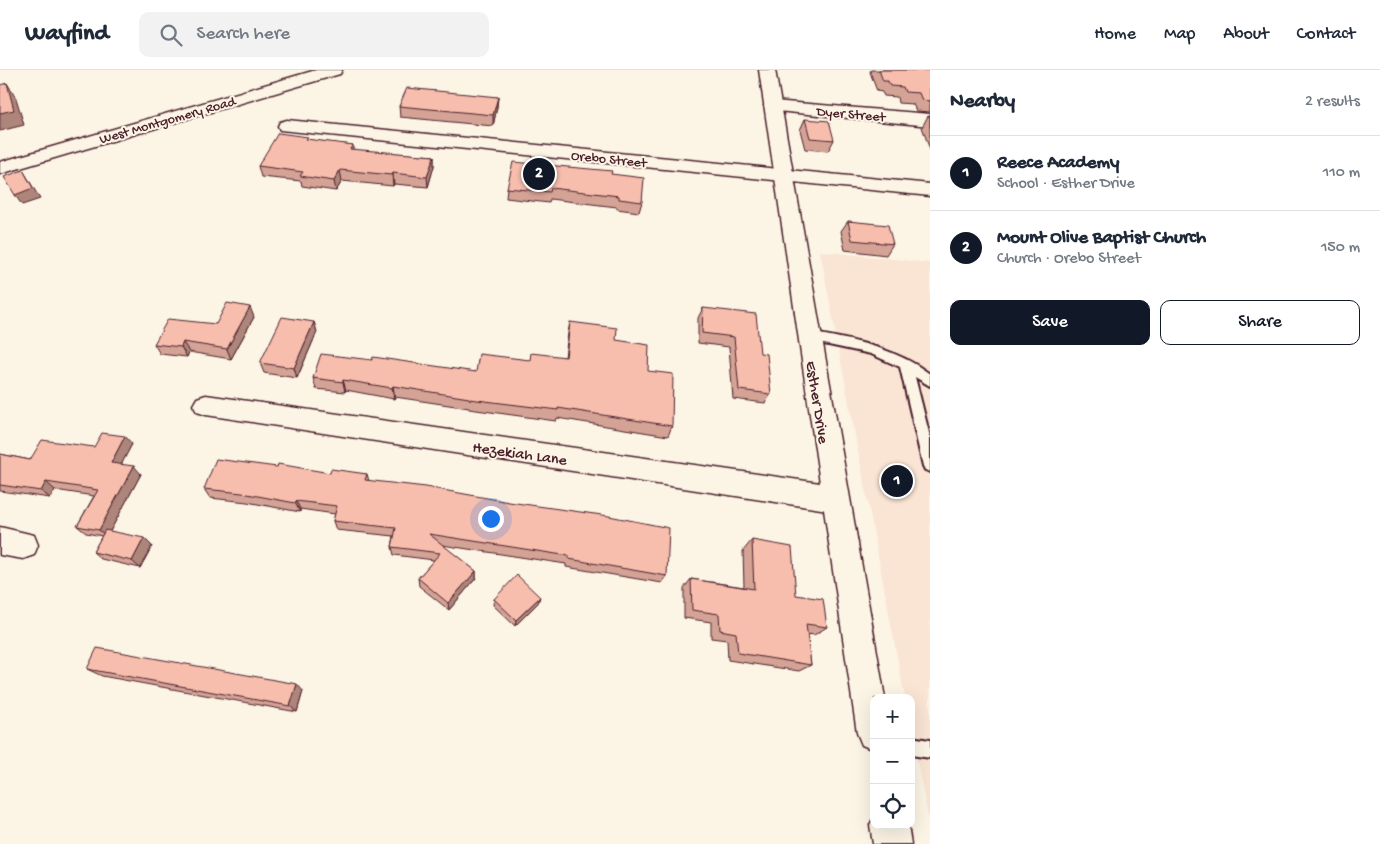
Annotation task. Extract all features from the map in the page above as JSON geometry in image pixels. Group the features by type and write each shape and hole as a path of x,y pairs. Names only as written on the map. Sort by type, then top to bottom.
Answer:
{"street":[{"name":"West Montgomery Road","path":"190,105 282,70"},
{"name":"West Montgomery Road","path":"0,168 59,139 334,70"},
{"name":"Esther Drive","path":"767,70 834,498 870,710"},
{"name":"Dyer Street","path":"773,106 930,120"},
{"name":"Orebo Street","path":"287,126 930,190"},
{"name":"Hezekiah Lane","path":"206,405 834,498"},
{"path":"890,829 892,844"}],"lane":[{"path":"809,337 868,347 914,367 930,382"},
{"path":"906,364 930,466"},
{"path":"915,747 930,749"}],"shaded area":[{"path":"820,251 930,263 930,828 915,750 915,694 904,694"}],"building":[{"path":"879,70 930,70 930,101 922,100 919,93 905,92 903,87 890,86 888,81 883,81"},
{"path":"7,83 14,110 0,113 0,85"},
{"path":"407,88 498,97 493,115 399,106"},
{"path":"805,119 829,121 834,140 810,138"},
{"path":"278,133 308,137 306,139 353,145 350,149 434,156 427,177 340,170 334,181 300,176 303,172 258,166"},
{"path":"513,162 612,171 611,174 644,178 642,202 619,199 619,196 551,188 550,192 507,188"},
{"path":"23,170 33,188 15,195 4,177"},
{"path":"848,221 888,225 893,244 852,240"},
{"path":"227,303 250,307 227,349 183,342 181,347 154,344 168,319 216,324"},
{"path":"703,308 756,314 760,353 767,354 771,394 739,390 734,337 702,333"},
{"path":"282,317 314,322 294,368 260,363"},
{"path":"570,322 617,328 616,340 649,345 648,371 673,374 672,426 558,408 558,410 469,399 393,386 392,388 343,380 343,382 313,378 321,354 372,360 373,357 476,372 479,354 530,360 531,353 566,357"},
{"path":"102,433 125,436 111,463 134,466 99,530 77,526 98,490 46,482 41,491 0,485 0,454 30,460 42,440 94,447"},
{"path":"216,459 277,467 278,464 330,473 331,469 367,474 365,480 426,487 509,502 609,516 669,528 667,576 569,559 569,556 429,534 476,571 448,603 418,578 440,553 392,547 396,528 333,521 337,506 296,501 295,503 242,493 204,489"},
{"path":"105,530 144,538 132,561 93,552"},
{"path":"752,540 792,547 796,595 823,599 827,627 806,624 811,665 738,653 736,633 720,630 719,614 692,610 691,579 754,589"},
{"path":"517,575 540,597 516,620 494,599"},
{"path":"97,648 297,684 290,706 87,669"}],"place":[{"name":"Mount Olive Baptist Church","path":"539,174"},
{"name":"Reece Academy","path":"897,481"}]}
